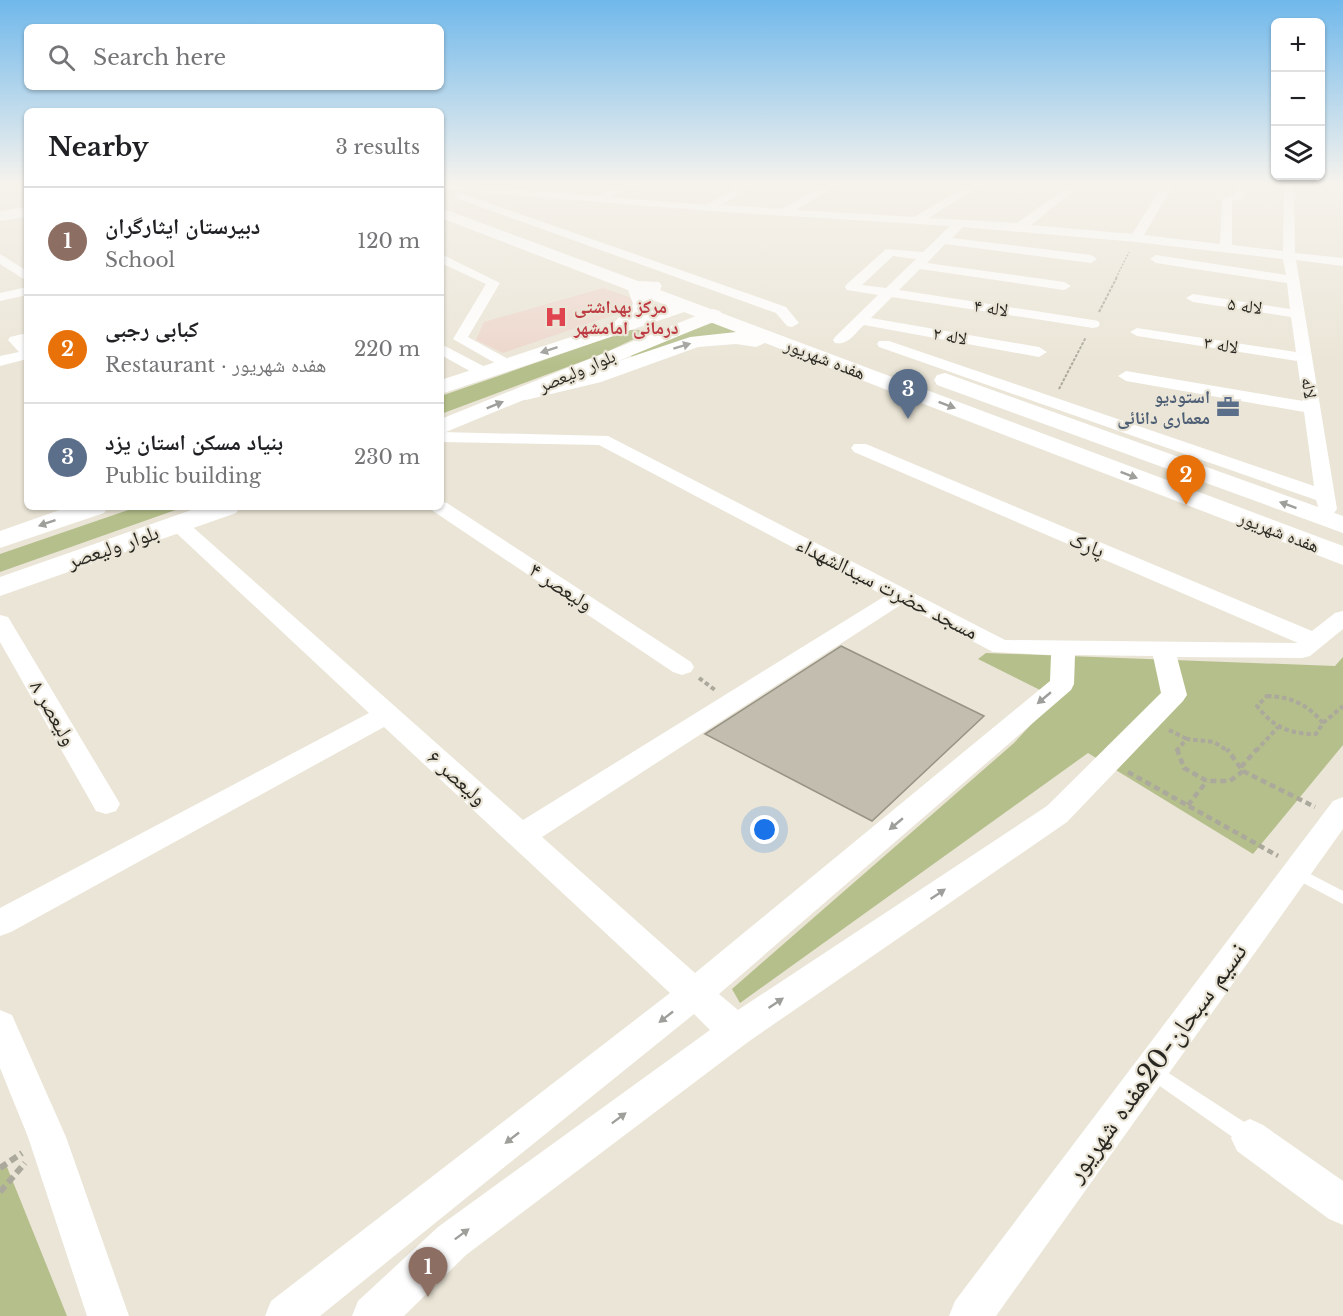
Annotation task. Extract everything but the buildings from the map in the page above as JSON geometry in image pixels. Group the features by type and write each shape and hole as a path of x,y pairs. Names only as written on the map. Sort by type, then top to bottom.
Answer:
{"main road":[{"name":"هفده شهریور","path":"565,243 640,272 665,277 807,329 1048,409 1336,523"},
{"name":"هفده شهریور","path":"640,272 685,305 711,311 791,346 1343,556"},
{"path":"625,325 643,305 640,272"},
{"path":"665,277 674,285 699,296 711,311 743,311 787,327 807,329"},
{"name":"بلوار ولیعصر","path":"444,386 685,305"},
{"name":"بلوار ولیعصر","path":"444,426 657,338 711,311"},
{"path":"625,325 651,323 659,328 657,338"},
{"path":"791,346 789,343 792,337 807,329"},
{"path":"526,393 601,374 686,343 717,339 744,338 825,358"},
{"name":"بلوار ولیعصر","path":"0,540 85,510"},
{"name":"بلوار ولیعصر","path":"0,587 218,510"}],"street":[{"path":"840,340 939,243"},
{"path":"969,243 1091,259"},
{"path":"1185,243 1343,262"},
{"path":"1226,243 1226,248"},
{"name":"لاله","path":"1289,243 1326,497 1336,523"},
{"name":"لاله ۴","path":"921,261 890,252 852,287 1093,324"},
{"path":"0,258 24,275"},
{"path":"444,259 493,283 460,339"},
{"path":"1156,259 1293,280"},
{"path":"921,261 1064,286"},
{"path":"640,272 781,310 807,329"},
{"path":"0,297 24,292"},
{"name":"لاله ۵","path":"1193,298 1298,314"},
{"name":"لاله ۲","path":"861,320 1039,352"},
{"name":"لاله ۳","path":"1137,332 1305,358"},
{"path":"24,338 15,340 24,349"},
{"path":"444,343 460,339 507,364"},
{"path":"884,345 1048,409 1326,497"},
{"path":"444,351 483,372"},
{"path":"0,361 24,353"},
{"path":"1126,376 1312,408"},
{"name":"مسجد حضرت سیدالشهداء","path":"444,437 602,440 1001,647 1302,651 1343,618"},
{"name":"پارک","path":"860,448 1314,641"},
{"name":"ولیعصر ۴","path":"444,510 682,667"},
{"name":"ولیعصر ۶","path":"179,525 736,1030"},
{"path":"520,836 901,595"},
{"name":"ولیعصر ۸","path":"0,622 106,804"},
{"path":"286,1316 694,994 1062,684 1063,648"},
{"path":"373,1316 452,1241 736,1030 1057,814 1174,695 1163,649"},
{"path":"0,923 387,714"},
{"name":"نسیم سبحان-20هفده شهریور","path":"970,1316 1339,813"},
{"path":"0,1026 47,1137 108,1316"},
{"path":"1250,1138 1343,1205"}],"lane":[{"path":"1297,870 1343,898"},
{"path":"1150,1068 1250,1138"}],"path":[{"path":"682,667 733,702"},
{"path":"1323,723 1311,707 1288,697 1267,696 1257,706 1267,720 1292,735 1316,734 1323,723 1343,706"},
{"path":"1278,727 1242,769 1230,781 1207,781 1184,768 1176,750 1187,740 1208,740 1232,750 1242,769 1339,813"},
{"path":"1109,761 1297,870"},
{"path":"1188,806 1207,781"}],"shaded area":[{"name":"مرکز بهداشتی درمانی امامشهر","path":"603,288 629,297 634,304 625,311 503,353 476,340 484,322"}],"green space":[{"path":"717,321 746,335 632,357 629,354"},
{"path":"630,330 643,330 645,334 602,354 444,413 444,395"},
{"path":"128,510 176,510 0,572 0,554"},
{"path":"986,653 1335,666 1343,657 1343,745 1253,854 1088,753 740,1003 732,989 1014,743 1056,698 978,659"},
{"path":"5,1162 67,1316 0,1316 0,1165"}],"place":[{"name":"مرکز بهداشتی درمانی امامشهر","path":"556,317"},
{"name":"استودیو معماری دانائی","path":"1228,407"},
{"name":"بنیاد مسکن استان یزد","path":"908,419"},
{"name":"کبابی رجبی","path":"1186,505"},
{"name":"دبیرستان ایثارگران","path":"428,1297"}]}
